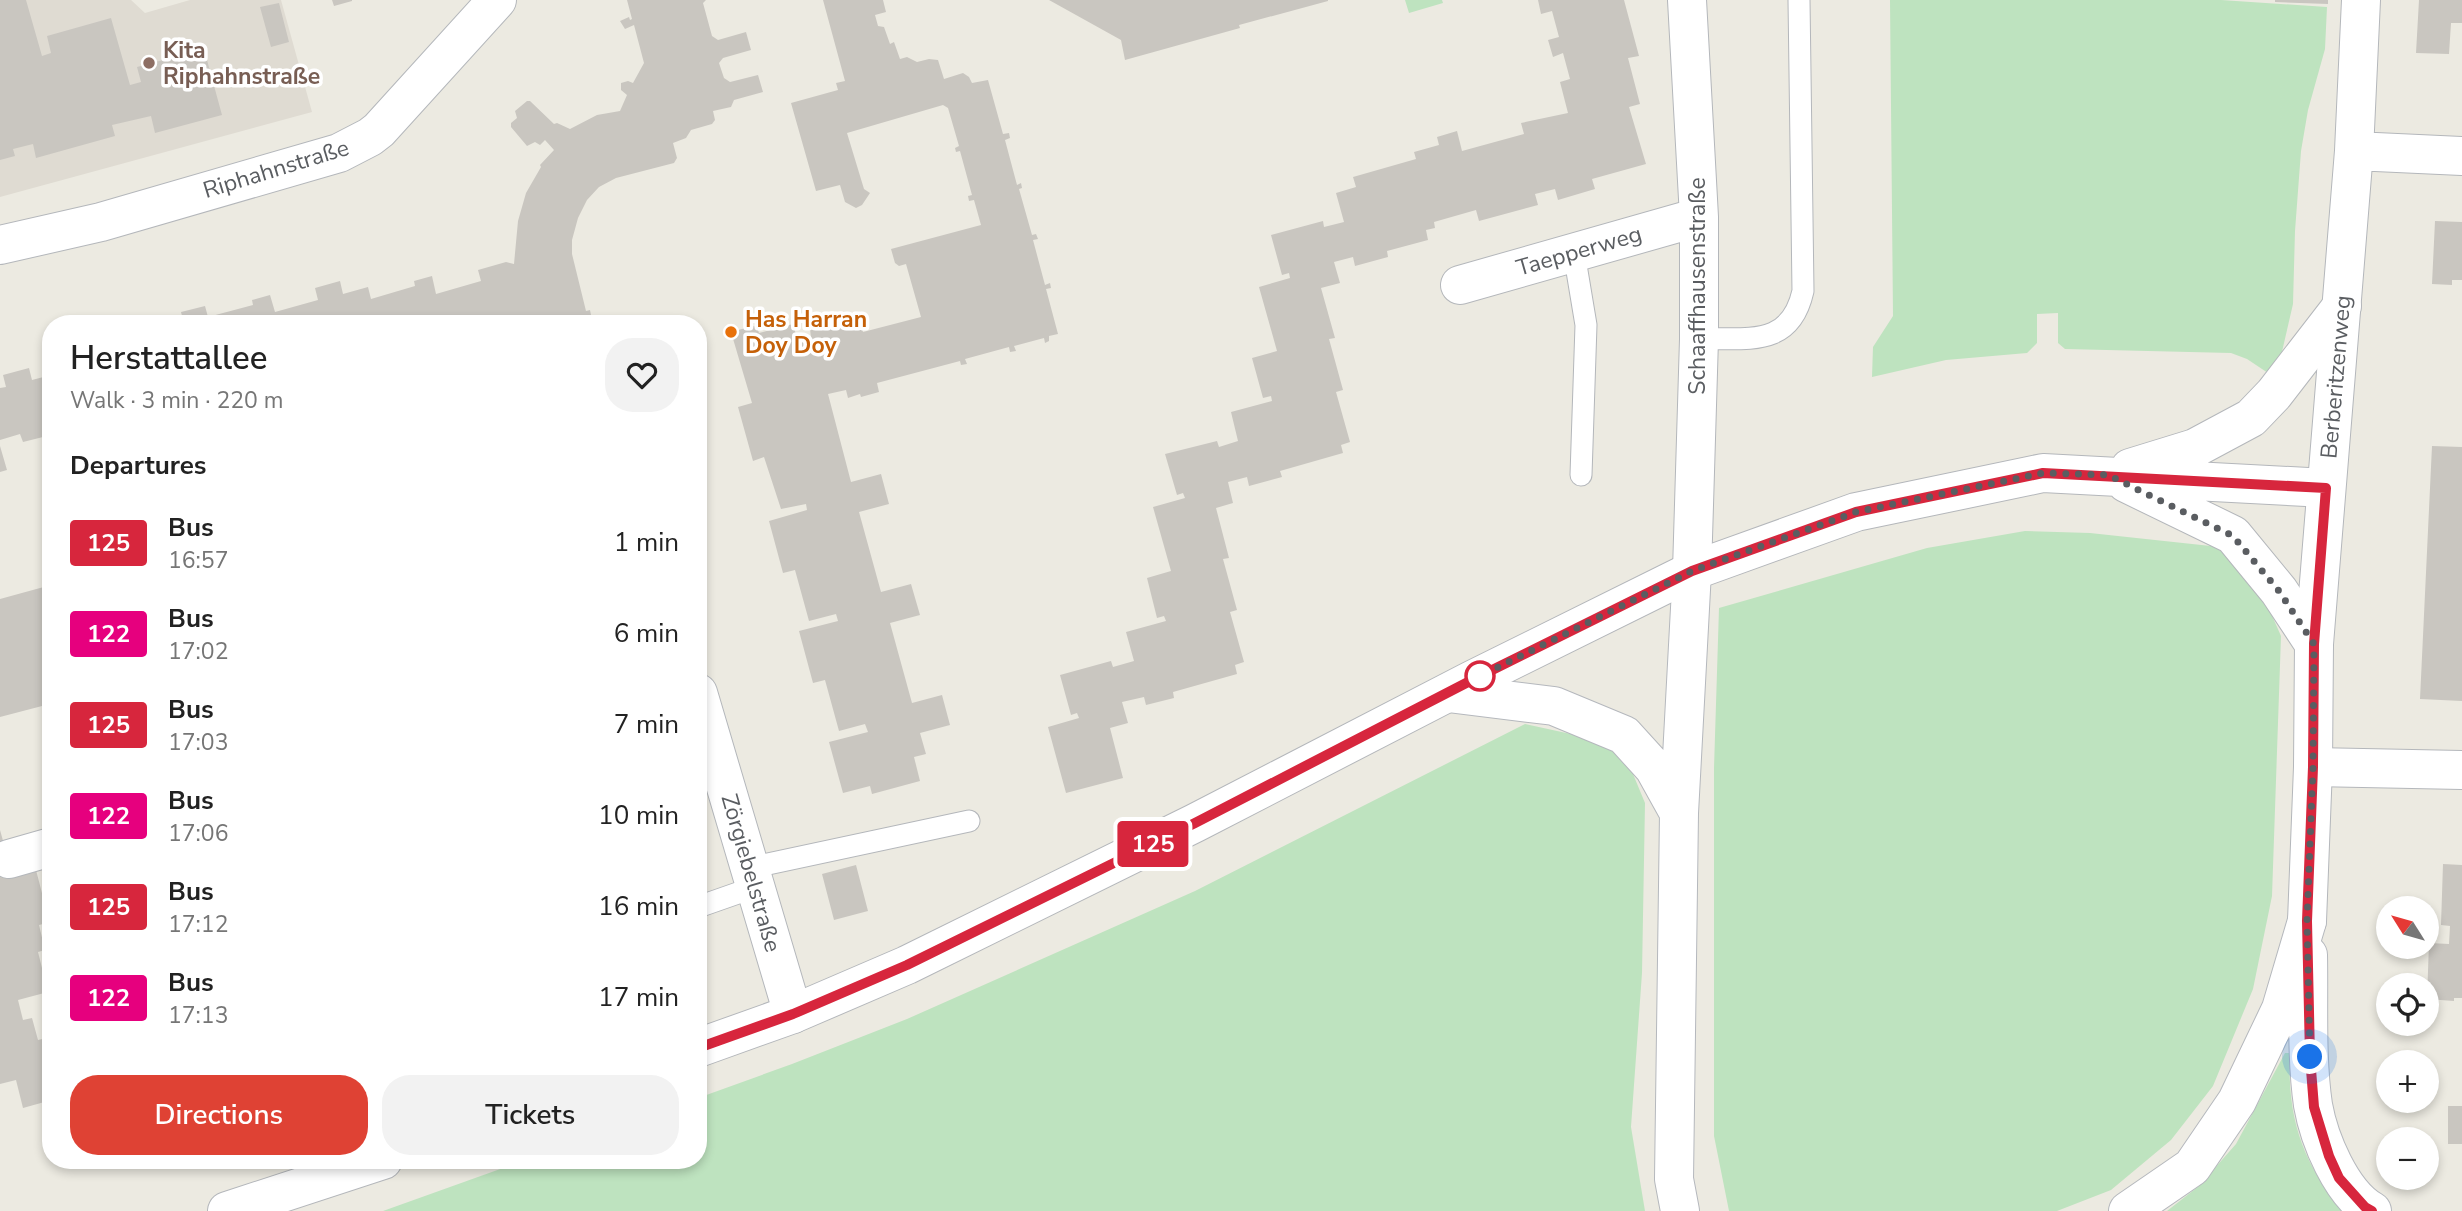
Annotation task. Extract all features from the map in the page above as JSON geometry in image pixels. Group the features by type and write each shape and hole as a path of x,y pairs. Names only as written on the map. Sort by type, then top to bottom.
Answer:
{"street":[{"name":"Riphahnstraße","path":"0,245 102,222 339,153 370,138 497,0"},
{"name":"Schaaffhausenstraße","path":"1681,1211 1674,1179 1679,813 1692,571 1699,339 1699,217 1687,0"},
{"name":"Berberitzenweg","path":"2307,921 2313,767 2314,644 2354,152 2361,0"},
{"path":"2354,152 2462,156"},
{"name":"Taepperweg","path":"1460,285 1699,217"},
{"path":"2108,475 2195,448 2251,418 2274,394 2342,306"},
{"path":"707,1045 793,1014 920,959 1692,571 1856,512 2043,473 2326,488"},
{"path":"2108,475 2233,536 2279,591 2314,644"},
{"path":"1448,693 1554,706 1624,735 1654,768 1679,813"},
{"name":"Zörgiebelstraße","path":"707,724 793,1014"},
{"path":"2313,767 2462,770"},
{"path":"9,859 42,850"},
{"path":"2128,1211 2192,1167 2237,1101 2281,1009 2307,921"},
{"path":"2307,921 2310,1057 2314,1107 2329,1156 2339,1178 2365,1207 2372,1211"},
{"path":"227,1211 355,1169"}],"lane":[{"path":"1699,339 1767,337 1785,328 1799,310 1804,291 1799,0"},
{"path":"1574,253 1586,325 1581,475"},
{"path":"707,902 752,877 969,821"}],"shaded area":[{"name":"Kita Riphahnstraße","path":"0,0 131,0 145,13 190,0 281,0 312,112 0,197"}],"green space":[{"path":"1405,0 1442,0 1443,3 1409,13"},
{"path":"1890,0 2221,0 2327,7 2325,49 2308,110 2301,151 2293,304 2281,356 2271,375 2247,359 2231,353 2065,349 2058,343 2058,313 2037,314 2037,343 2027,353 1946,360 1872,377 1873,347 1893,316"},
{"path":"2025,531 2090,533 2220,547 2266,602 2281,636 2272,896 2253,989 2213,1086 2171,1140 2111,1190 2057,1211 1729,1211 1714,1136 1714,768 1719,608 1927,548"},
{"path":"1525,724 1603,741 1633,774 1645,803 1642,973 1631,1127 1645,1211 383,1211 500,1169 707,1169 707,1095 907,1019 1195,891"},
{"path":"2285,1053 2290,1053 2291,1098 2300,1138 2317,1174 2342,1211 2167,1211 2199,1186 2236,1144"}],"building":[{"path":"0,0 26,0 42,56 51,53 47,36 111,18 130,85 141,82 137,67 204,49 222,115 155,133 151,116 112,125 115,136 36,158 33,144 13,149 15,156 0,160"},
{"path":"332,0 352,0 352,1 334,6"},
{"path":"627,0 706,0 703,3 712,36 718,40 746,32 751,50 723,58 719,63 724,78 730,82 758,75 763,92 734,100 731,107 713,111 715,120 712,124 691,130 686,138 673,143 677,158 674,163 616,178 599,187 587,200 578,218 572,240 572,254 586,311 590,310 591,315 216,315 253,305 252,300 270,295 275,312 318,300 315,288 340,281 343,294 368,287 371,299 415,286 414,281 432,276 436,294 481,281 478,270 506,262 514,264 518,221 526,193 540,165 554,150 545,140 540,145 535,142 527,146 511,127 511,123 517,118 515,111 530,101 554,124 570,129 597,115 620,111 627,95 621,90 621,83 633,83 644,63 634,25 625,29 620,21 629,17 632,19"},
{"path":"823,0 883,0 886,12 875,15 878,26 884,27 890,44 894,42 900,59 907,57 917,62 938,60 944,79 963,73 972,83 988,80 1003,134 1009,133 1010,138 1005,140 1017,185 1021,183 1022,188 1019,189 1032,235 1036,234 1038,239 1033,240 1045,285 1050,283 1051,288 1046,289 1058,334 1049,336 1049,341 1045,343 1044,338 1014,346 1016,351 1010,352 1009,347 965,359 967,364 961,365 960,361 877,383 879,392 861,397 860,394 848,398 846,390 828,394 851,482 881,474 889,504 859,512 881,592 911,584 920,615 890,623 912,703 942,695 950,725 920,733 926,754 914,757 920,781 872,794 870,786 843,793 829,742 868,732 865,724 839,731 825,680 813,683 799,631 838,621 836,614 809,621 795,570 783,573 769,521 807,510 806,504 781,509 764,457 753,461 738,407 752,403 731,332 753,326 757,327 759,333 793,324 798,342 811,338 810,329 857,314 863,332 921,317 906,264 899,266 895,263 891,249 981,225 974,200 969,201 968,196 972,195 960,151 956,152 955,148 959,146 948,108 943,105 847,133 864,189 870,193 862,205 856,208 845,202 840,185 816,191 791,103 838,90 836,83 845,81"},
{"path":"1049,0 1328,1 1125,60 1121,40"},
{"path":"1538,0 1624,0 1639,56 1628,58 1640,104 1629,107 1646,164 1592,179 1595,189 1558,200 1555,189 1535,194 1538,205 1479,221 1476,210 1434,222 1435,228 1426,230 1428,240 1387,251 1388,257 1355,266 1353,257 1334,262 1340,283 1321,288 1335,338 1329,339 1343,390 1336,392 1350,442 1341,445 1343,453 1280,471 1282,477 1249,486 1247,477 1228,482 1233,503 1216,508 1229,558 1223,559 1237,610 1230,612 1244,662 1235,665 1237,674 1173,692 1174,698 1146,705 1144,697 1122,702 1128,723 1110,728 1123,778 1066,793 1048,727 1079,718 1077,713 1071,715 1060,675 1111,661 1113,667 1134,661 1126,632 1166,621 1164,616 1157,618 1147,578 1171,571 1153,507 1185,498 1183,493 1177,495 1165,454 1217,441 1219,447 1238,441 1231,412 1272,401 1271,396 1263,398 1252,358 1277,351 1259,287 1290,278 1289,273 1282,275 1271,235 1323,221 1324,227 1344,222 1336,193 1356,187 1353,177 1416,159 1414,152 1439,145 1437,137 1457,131 1462,151 1524,134 1521,123 1568,113 1560,82 1570,79 1563,53 1553,57 1548,40 1559,37 1552,11 1541,14"},
{"path":"2328,0 2328,4 2275,2"},
{"path":"2419,0 2462,0 2462,23 2451,23 2449,54 2416,53"},
{"path":"279,3 289,42 271,47 260,7"},
{"path":"2435,221 2462,222 2462,280 2452,280 2452,285 2432,284"},
{"path":"205,306 207,315 182,315 181,312"},
{"path":"29,368 32,380 42,377 42,437 23,442 20,434 0,440 0,388 6,387 3,375"},
{"path":"0,446 7,470 0,472"},
{"path":"2432,446 2462,447 2462,701 2420,699"},
{"path":"42,587 42,706 0,717 0,599"},
{"path":"0,830 13,876 36,870 42,893 42,924 39,925 42,951 38,952 42,968 42,994 18,1000 23,1020 32,1018 38,1040 42,1039 42,1103 23,1108 16,1080 0,1084"},
{"path":"2443,864 2462,865 2462,998 2454,998 2454,1001 2439,1000 2439,973 2428,973 2428,959 2440,959 2440,944 2449,944 2450,926 2441,925"},
{"path":"856,865 868,911 834,920 822,874"},
{"path":"2448,1106 2462,1106 2462,1144 2448,1144"}],"bus line":[{"name":"125","path":"707,1045 793,1014 907,965 1195,823 1472,680 1692,571 1856,512 2043,473 2326,488 2314,644 2313,767 2307,921 2310,1057 2314,1107 2329,1156 2339,1178 2365,1207 2372,1211"}],"place":[{"name":"Kita Riphahnstraße","path":"149,63"},
{"name":"Has Harran Doy Doy","path":"731,332"}],"route":[{"path":"1480,676 1472,680 1692,571 1856,512 2043,473 2108,475 2233,536 2279,591 2314,644 2313,767 2307,921 2310,1057"}]}
